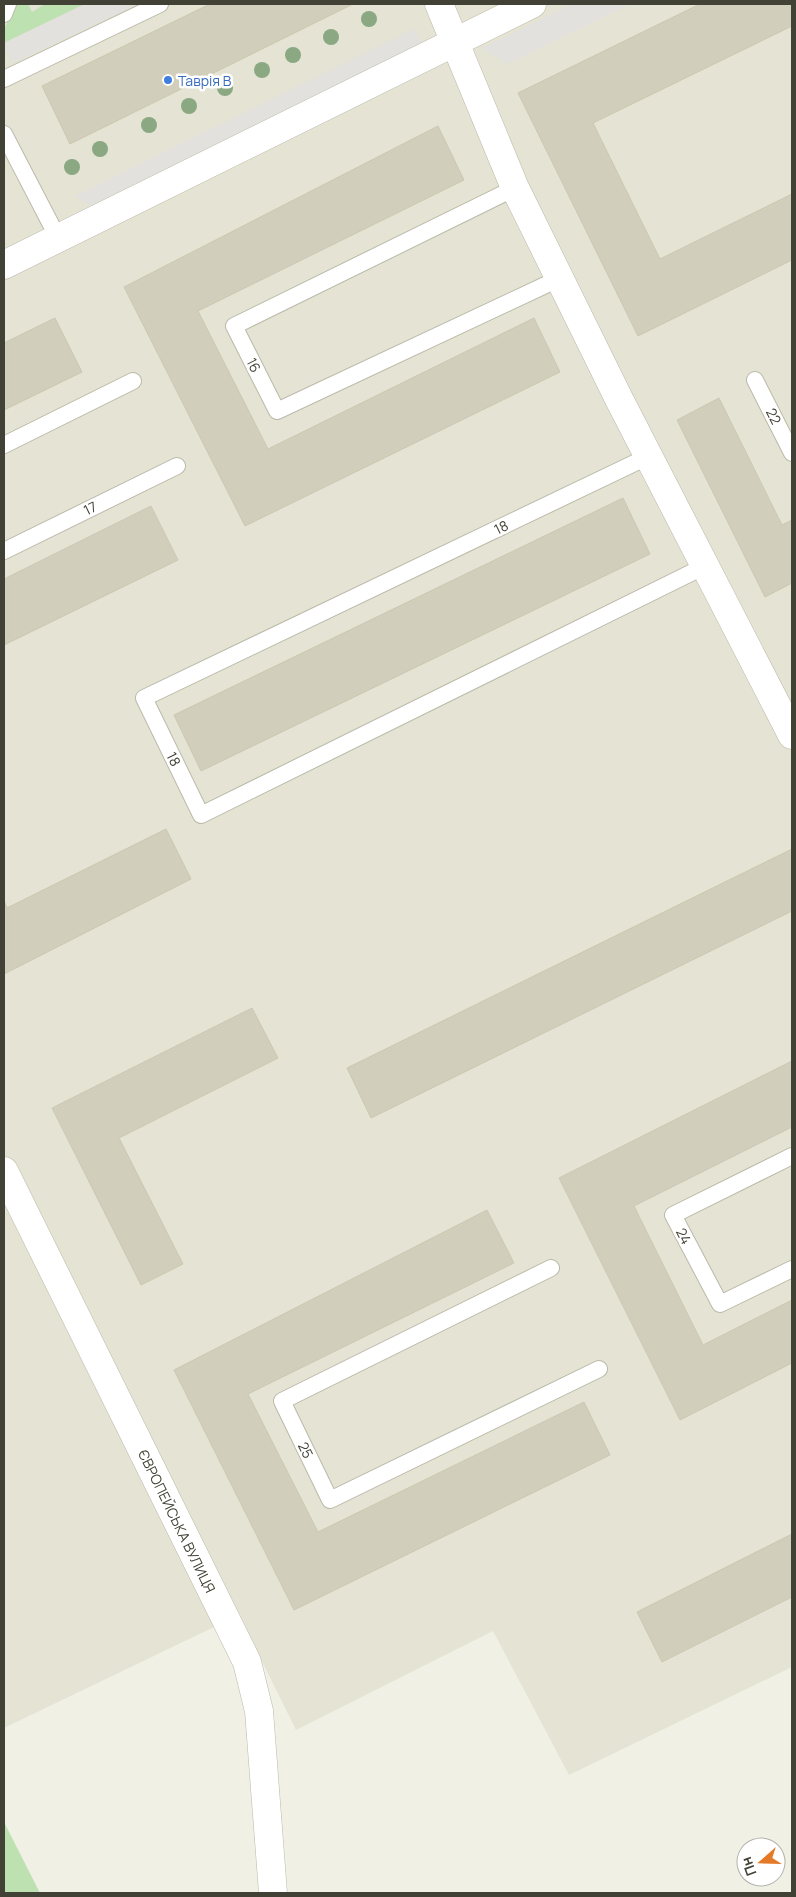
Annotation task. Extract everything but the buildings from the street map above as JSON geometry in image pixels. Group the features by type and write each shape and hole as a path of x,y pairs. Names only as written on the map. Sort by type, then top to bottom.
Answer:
{"street":[{"path":"439,4 515,188 619,399 792,735"},
{"path":"4,265 532,4"},
{"name":"ЄВРОПЕЙСЬКА ВУЛИЦЯ","path":"4,1171 247,1662 259,1711 273,1893"}],"lane":[{"path":"4,14 8,4"},
{"path":"4,79 160,4"},
{"path":"4,134 58,238"},
{"name":"16","path":"515,188 234,326 277,411 554,281"},
{"name":"22","path":"756,380 792,453"},
{"path":"4,445 133,381"},
{"name":"18","path":"645,458 144,698 201,815 705,566"},
{"name":"17","path":"4,551 176,466"},
{"name":"24","path":"792,1156 673,1215 720,1304 792,1269"},
{"name":"25","path":"551,1268 282,1401 330,1500 599,1369"}],"shaded area":[{"path":"4,4 792,4 792,1667 569,1775 493,1631 296,1730 239,1615 4,1728"},
{"path":"85,4 138,4 13,63 4,47 4,43"},
{"path":"573,4 631,4 507,64 482,48"},
{"path":"414,29 426,47 97,210 75,196"}],"green space":[{"path":"17,4 28,4 32,12 45,4 85,4 4,43 4,29"},
{"path":"4,1822 40,1893 4,1893"}],"place":[{"name":"Таврія В","path":"168,80"}]}
